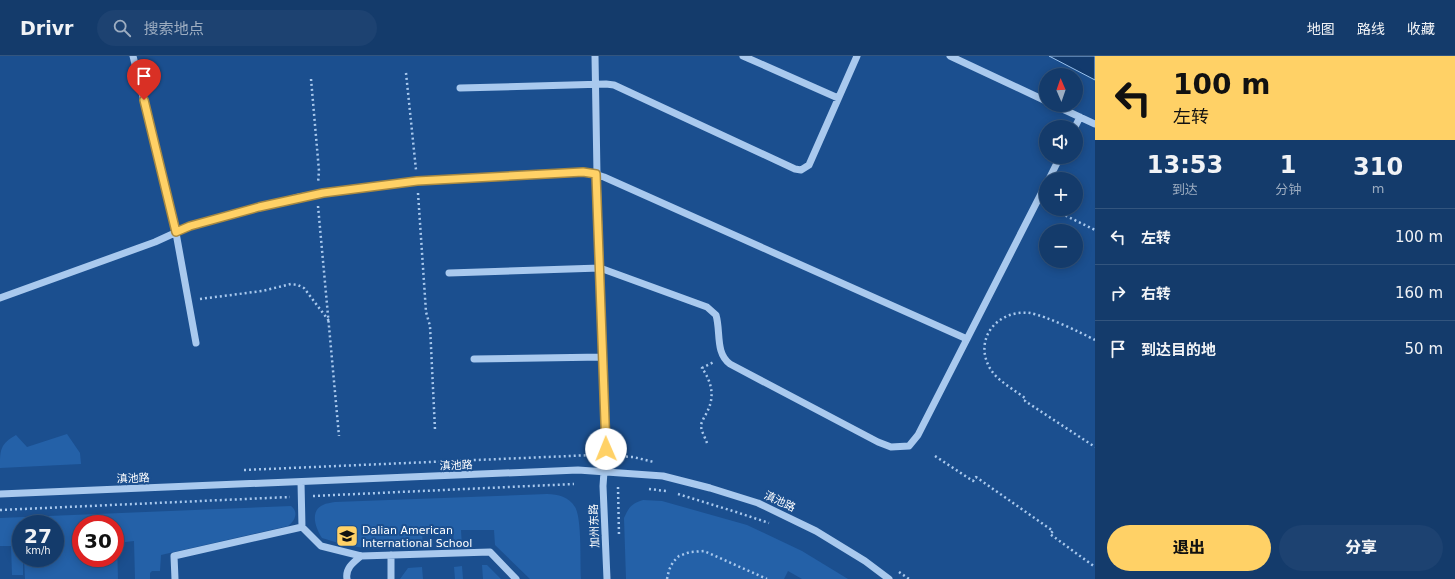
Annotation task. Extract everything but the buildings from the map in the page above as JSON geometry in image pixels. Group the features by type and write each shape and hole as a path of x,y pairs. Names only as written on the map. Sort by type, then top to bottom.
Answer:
{"street":[{"path":"133,56 176,232 196,344"},
{"name":"加州东路","path":"595,56 596,174 606,443 603,486 607,579"},
{"path":"743,56 838,98"},
{"path":"460,88 596,84 614,85 795,169 801,170 809,166 857,56"},
{"path":"950,56 1039,98"},
{"path":"1069,112 1095,124"},
{"path":"0,298 155,242 190,226 259,207 317,194 417,181 583,172 596,174 967,339"},
{"path":"449,273 600,268 707,307 716,315 720,350 723,357 730,364 878,442 891,447 909,446 918,435 1039,198"},
{"path":"474,359 603,357"},
{"name":"滇池路","path":"0,494 578,470 663,476 710,488 758,503 816,531 865,561 889,579"},
{"path":"301,482 302,527 321,546 361,556 490,552 516,579"},
{"path":"175,579 174,556 302,527"},
{"path":"391,555 391,579"},
{"path":"347,579 348,570 352,563 361,556"}],"path":[{"path":"406,73 417,181 426,312 430,326 436,430"},
{"path":"311,79 319,171 317,194 339,436"},
{"path":"1066,216 1095,230"},
{"path":"188,301 262,291 291,284 298,284 304,288 329,321"},
{"path":"1095,340 1040,316 1016,313 1006,316 992,327 987,334 985,350 986,358 992,372 998,378 1026,399 1025,401 1095,447"},
{"path":"707,443 701,423 709,409 712,391 710,382 702,368 723,357"},
{"path":"935,456 973,481 976,478 989,486 1053,531 1050,534 1095,567"},
{"path":"0,510 578,484"},
{"path":"603,486 625,487"},
{"path":"618,487 619,540"},
{"path":"643,488 669,492"},
{"path":"674,493 773,525"},
{"path":"667,579 669,570 679,556 690,552 704,551 767,579"}],"shaded area":[{"path":"1049,56 1095,56 1095,80 1083,74 1083,68 1072,68"},
{"path":"67,434 80,453 81,464 0,468 2,448 7,441 16,435 27,447"},
{"path":"547,494 563,497 570,501 575,507 580,530 581,579 530,579 495,545 494,530 461,530 462,546 454,546 453,531 422,532 423,547 371,549 345,545 322,538 315,520 316,511 319,508 326,504 335,502"},
{"path":"643,500 662,501 747,525 802,551 848,579 802,579 788,571 784,579 626,579 624,518 631,506"},
{"path":"291,506 295,511 293,522 288,526 161,555 160,571 152,571 150,573 150,579 135,579 134,541 124,542 124,515 73,515"},
{"path":"64,515 72,515 72,567 118,567 118,579 25,579 24,567 64,567"},
{"path":"0,518 12,518 12,567 23,567 23,575 12,575 11,546 0,546"},
{"path":"482,565 487,565 501,579 483,579"},
{"path":"462,566 463,579 455,579 454,567"},
{"path":"422,567 423,579 400,579 408,568"}],"place":[{"name":"Dalian American International School","path":"347,536"}],"route":[{"path":"144,100 176,232 190,226 259,207 299,197 323,193 417,181 583,172 596,174 606,449"}]}
